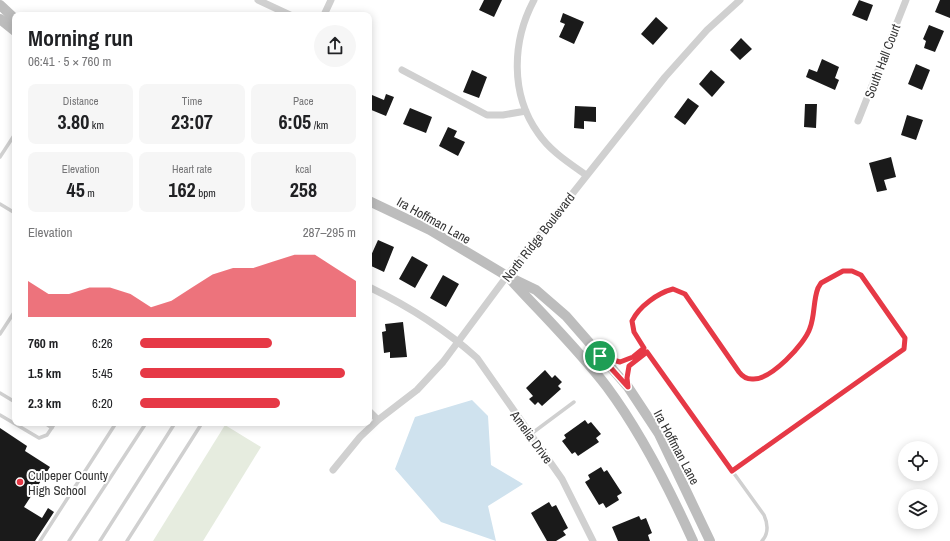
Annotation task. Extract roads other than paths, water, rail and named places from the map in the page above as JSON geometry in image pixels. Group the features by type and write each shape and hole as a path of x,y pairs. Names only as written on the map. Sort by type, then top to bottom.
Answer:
{"main road":[{"path":"0,5 12,16"},
{"path":"0,19 12,29"},
{"name":"Ira Hoffman Lane","path":"372,201 430,230 507,276 536,290 566,316 628,387 659,434 710,541"},
{"name":"Ira Hoffman Lane","path":"507,276 581,355 606,387 637,432 679,510 693,541"}],"street":[{"path":"258,0 284,12"},
{"path":"325,12 331,0"},
{"path":"534,0 520,33 516,60 518,88 526,111 538,133 555,152 586,175"},
{"name":"North Ridge Boulevard","path":"372,426 418,390 459,342 507,276 665,77 707,30 740,0"},
{"name":"South Hall Court","path":"858,122 906,0"},
{"path":"402,70 487,115 503,115 526,111"},
{"name":"Amelia Drive","path":"372,288 394,299 459,342 477,358 504,399 531,434 562,479 593,541"},
{"path":"372,414 378,420"},
{"name":"North Ridge Boulevard","path":"333,470 360,437 372,426"}],"lane":[{"path":"0,157 12,139"},
{"path":"0,204 12,211"},
{"path":"732,471 904,349 905,338 861,275 852,271 843,271 821,283 816,294 814,317 804,340 795,352 759,379 744,377 739,372 685,294 679,290 673,289 666,291 635,314 632,321 632,327 644,348 732,471 764,515 767,524 767,531 762,541"},
{"path":"0,334 12,316"},
{"path":"600,356 620,362 633,357 644,348"},
{"path":"628,387 627,378 629,366 647,352"},
{"path":"0,393 12,400"},
{"path":"531,434 574,402"},
{"path":"0,415 12,422"},
{"path":"19,426 39,438 47,435 52,428 49,426"},
{"path":"40,541 114,426"},
{"path":"69,541 144,426"},
{"path":"100,541 173,426"},
{"path":"127,541 199,426"}],"water":[{"path":"472,400 488,416 491,465 523,484 488,506 496,541 441,522 395,469 415,417"}],"place":[{"name":"Culpeper County High School","path":"20,482"}]}
